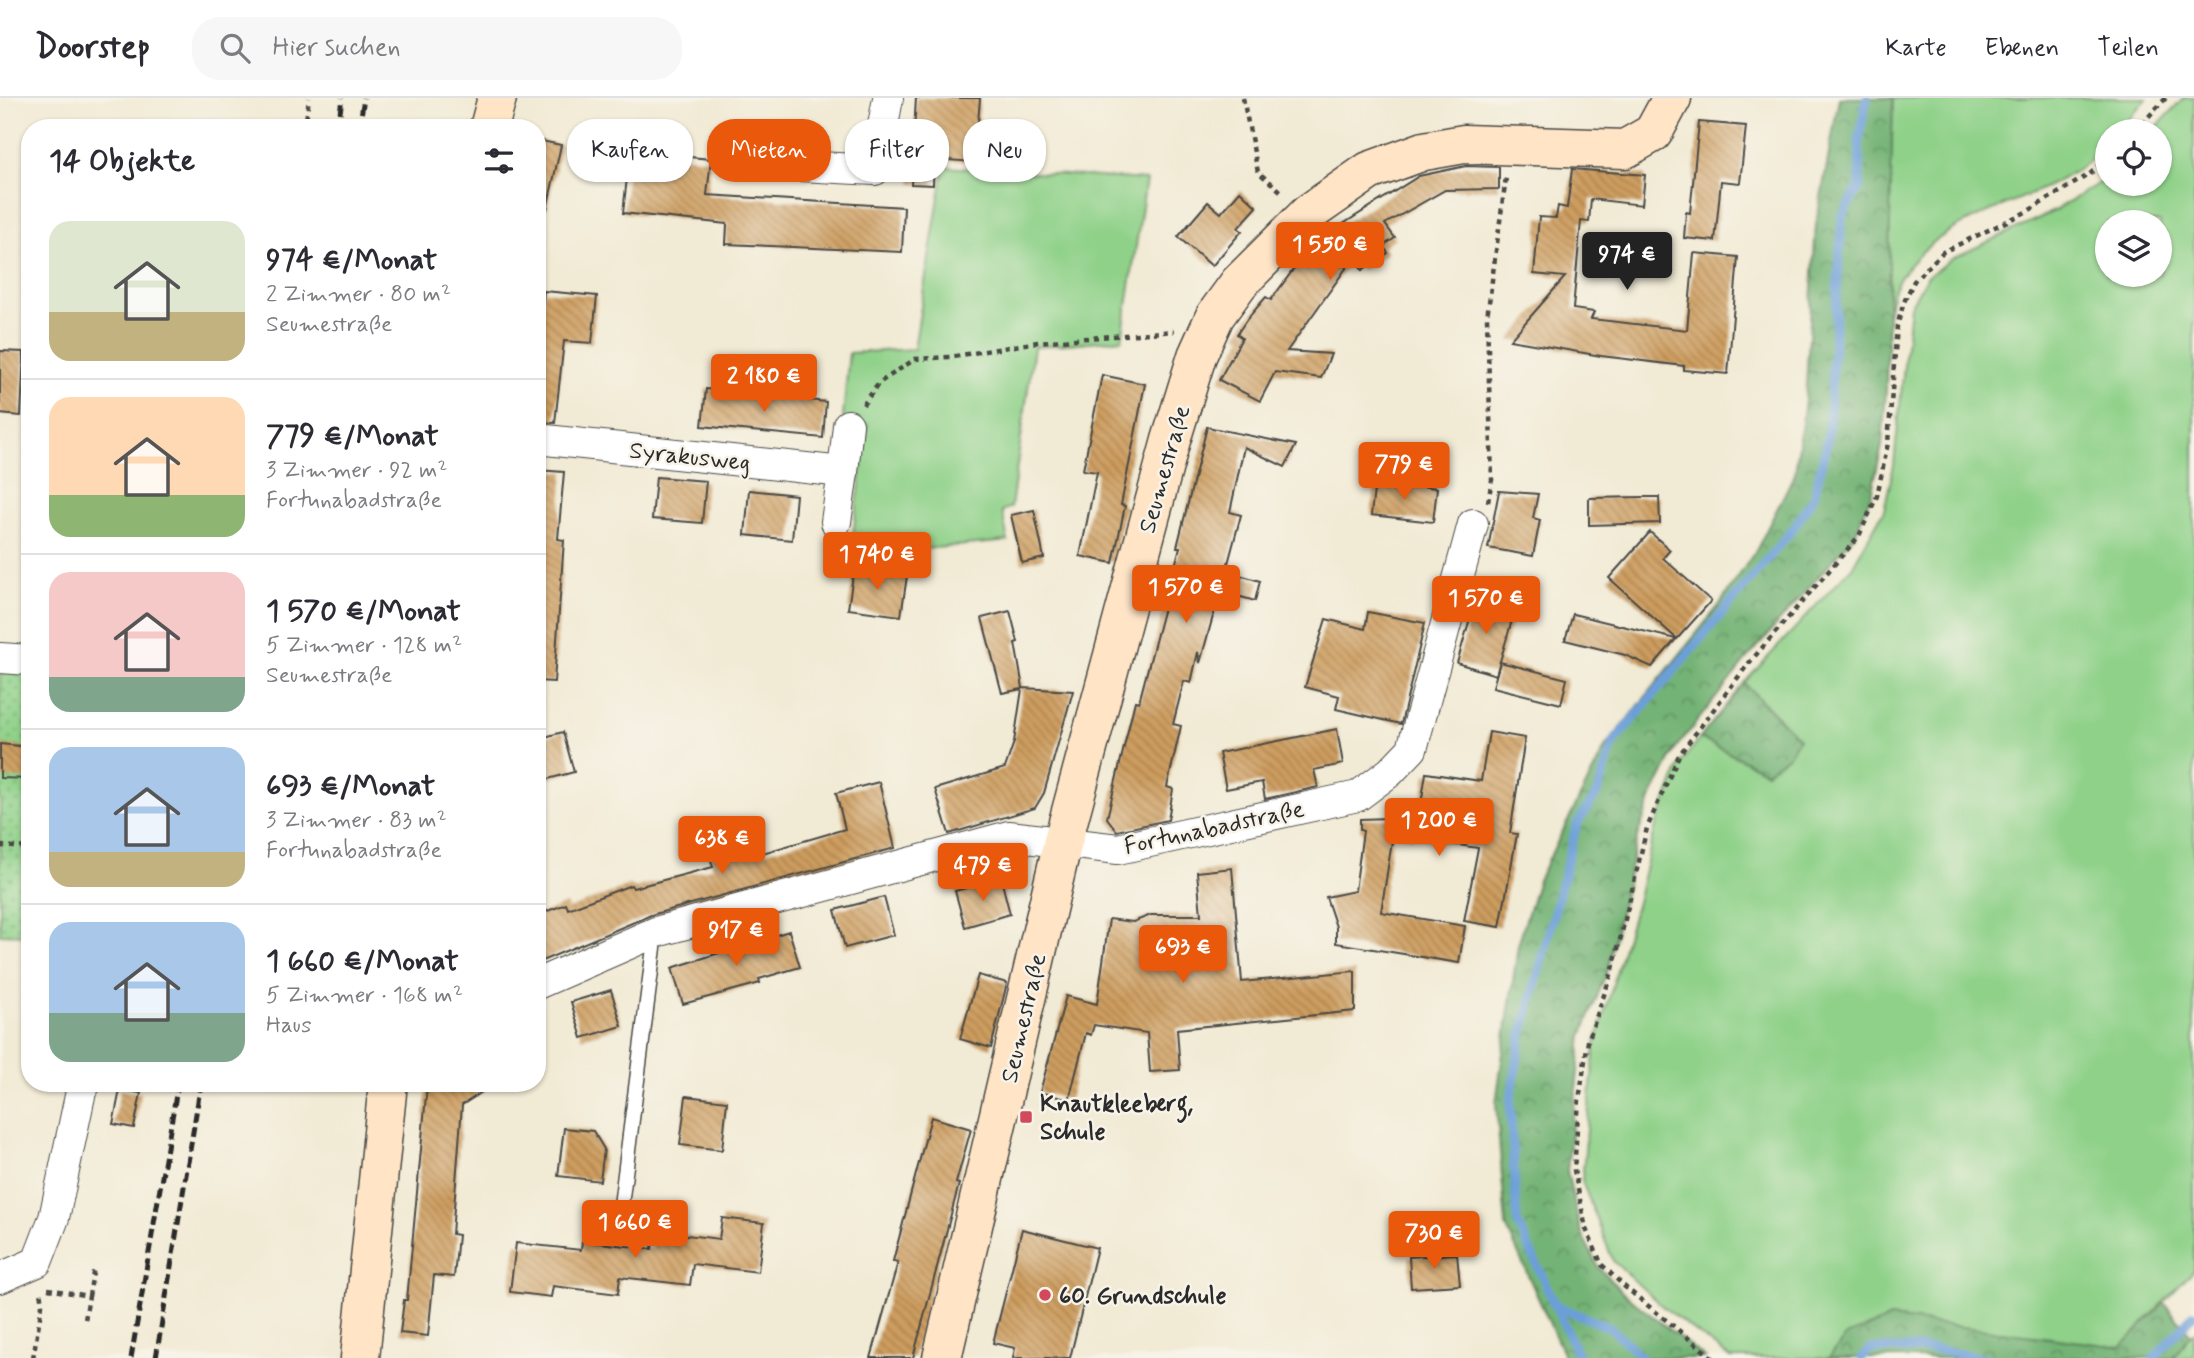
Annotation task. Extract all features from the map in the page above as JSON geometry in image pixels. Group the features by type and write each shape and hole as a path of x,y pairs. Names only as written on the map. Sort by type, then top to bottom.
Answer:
{"street":[{"path":"491,119 497,98"},
{"path":"831,168 875,170 888,98"},
{"name":"Seumestraße","path":"942,1358 1063,841 1171,440 1214,316 1239,283 1309,213 1369,171 1424,151 1464,144 1625,149 1653,133 1672,98"},
{"path":"836,522 848,425"},
{"name":"Syrakusweg","path":"546,440 843,472"},
{"name":"Fortunabadstraße","path":"546,980 656,932 1009,836 1118,849 1358,796 1390,772 1412,749 1473,524"},
{"path":"0,658 21,659"},
{"path":"0,1278 37,1262 54,1218 81,1092"},
{"path":"360,1358 387,1092"}],"lane":[{"path":"621,1205 656,932"}],"path":[{"path":"306,119 309,98"},
{"path":"1243,98 1258,173 1309,213"},
{"path":"2146,119 2166,98"},
{"path":"1473,524 1486,511 1492,480 1487,317 1511,145"},
{"path":"1713,1358 1602,1265 1586,1230 1574,1170 1579,1100 1588,1041 1613,969 1647,828 1679,755 1749,663 1859,536 1877,496 1888,443 1897,326 1914,281 1943,252 2028,211 2095,169"},
{"path":"848,425 879,383 915,359 950,357 1038,342 1186,329 1208,331"},
{"path":"0,846 21,847"},
{"path":"85,1320 94,1267"},
{"path":"33,1358 42,1305 40,1288 89,1296"}],"green space":[{"path":"1839,98 1893,98 1886,391 1882,446 1871,495 1855,535 1746,660 1676,748 1653,794 1638,834 1607,971 1582,1036 1567,1171 1581,1233 1599,1268 1622,1292 1705,1358 1565,1358 1506,1226 1496,1103 1518,945 1538,880 1606,746 1718,607 1758,547 1795,473 1805,400 1816,225"},
{"path":"1893,98 2147,98 2129,119 2095,119 2095,155 2084,165 2057,182 1969,221 1941,237 1917,257 1894,288 1886,326"},
{"path":"2184,98 2194,98 2194,1270 2121,1348 1891,1318 1846,1336 1829,1358 1730,1358 1663,1307 1613,1261 1582,1181 1595,1046 1637,902 1655,829 1681,763 1700,738 1766,772 1799,739 1744,683 1852,567 1884,510 1894,465 1910,306 1927,277 1951,259 2054,211 2095,185 2095,196 2172,196 2172,119 2164,119"},
{"path":"949,167 963,168 963,182 1046,182 1046,174 1146,180 1122,339 1034,347 1011,507 1002,511 1008,541 850,556 868,425 843,417 849,353 914,349 942,182 949,182"},
{"path":"0,669 21,670 21,935 0,934"},
{"path":"1744,683 1799,739 1789,755 1766,772 1700,738"},
{"path":"2164,1303 2191,1335 2172,1358 1829,1358 1846,1336 1891,1318 2121,1347"},
{"path":"2194,1333 2194,1358 2172,1358 2191,1335"}],"building":[{"path":"916,98 980,98 978,119 963,119 963,161 949,160 949,119 915,119"},
{"path":"1699,122 1746,126 1740,183 1721,181 1715,241 1684,238 1686,212 1690,213"},
{"path":"546,142 561,145 546,209"},
{"path":"693,157 707,159 707,195 904,207 902,252 726,244 727,224 623,213 627,182 693,182"},
{"path":"1466,166 1499,167 1499,189 1445,190 1385,224 1395,238 1383,246 1388,253 1362,270 1354,257 1287,351 1331,354 1321,378 1275,372 1260,401 1219,380 1242,338 1237,334 1247,319 1266,297 1271,300 1320,233 1324,236 1419,176"},
{"path":"1572,169 1645,175 1642,205 1591,199 1589,222 1581,221 1573,309 1594,312 1591,319 1687,330 1694,253 1738,257 1728,374 1684,370 1684,366 1601,356 1510,340 1565,277 1534,274 1539,217 1556,218 1558,206 1567,208"},
{"path":"911,182 933,182 933,185"},
{"path":"1240,191 1257,207 1238,228 1242,231 1212,266 1178,237 1208,202 1221,213"},
{"path":"546,291 597,296 592,343 564,341 555,423 546,422"},
{"path":"0,351 21,352 21,416 0,414"},
{"path":"1102,375 1145,384 1121,505 1125,506 1113,563 1080,556 1097,472 1083,470"},
{"path":"706,389 826,402 823,438 702,426"},
{"path":"1207,427 1296,445 1285,467 1244,447 1230,512 1241,515 1226,571 1260,581 1255,601 1220,591 1200,663 1198,652 1191,683 1184,681 1173,724 1181,726 1167,787 1173,789 1168,820 1117,831 1107,818 1135,701 1139,702 1180,547 1177,547"},
{"path":"546,471 564,472 558,539 564,540 554,682 546,682"},
{"path":"656,477 706,481 702,523 652,519"},
{"path":"1375,481 1437,488 1433,522 1371,515"},
{"path":"749,490 796,495 792,540 745,535"},
{"path":"1499,491 1538,494 1533,518 1540,520 1533,556 1488,548"},
{"path":"1659,497 1660,523 1589,525 1589,498"},
{"path":"1034,510 1044,558 1022,563 1011,515"},
{"path":"1650,532 1670,550 1663,558 1711,601 1677,639 1609,578"},
{"path":"854,568 907,576 901,616 848,609"},
{"path":"1476,598 1515,610 1496,675 1457,663"},
{"path":"1010,611 1018,642 1015,643 1023,688 1073,691 1044,793 1035,808 949,834 935,789 1005,768 1014,742 1022,689 1002,693 982,618"},
{"path":"1368,612 1425,623 1401,724 1336,709 1339,696 1305,687 1326,619 1365,629"},
{"path":"1573,614 1676,639 1652,667 1625,655 1565,640"},
{"path":"1500,662 1567,679 1561,704 1493,687"},
{"path":"1337,729 1343,764 1314,770 1318,787 1265,799 1262,782 1226,789 1219,753"},
{"path":"563,732 574,772 546,780 546,737"},
{"path":"1489,732 1525,738 1510,833 1517,834 1500,927 1464,921 1478,848 1393,835 1381,912 1465,926 1459,963 1336,943 1336,927 1326,897 1355,891 1363,831 1360,830 1360,819 1419,817 1426,773 1481,781"},
{"path":"0,744 21,746 21,779 0,778"},
{"path":"879,782 895,848 651,915 546,959 546,912 566,904 568,909 631,885 633,888 713,867 710,857 746,847 749,857 845,829 836,793"},
{"path":"1232,868 1242,982 1355,971 1355,1011 1177,1029 1180,1070 1150,1072 1147,1033 1094,1025 1091,1035 1086,1033 1069,1100 1040,1092 1066,996 1097,1004 1109,919 1133,922 1151,915 1201,915 1197,872"},
{"path":"1001,879 1010,914 965,927 955,891"},
{"path":"884,897 894,935 845,948 835,910"},
{"path":"789,931 800,967 759,979 760,983 683,1004 672,968"},
{"path":"978,975 1007,983 991,1048 960,1039"},
{"path":"611,990 622,1026 582,1038 571,1002"},
{"path":"120,1092 141,1093 134,1128 113,1124"},
{"path":"426,1092 482,1092 462,1105 452,1234 458,1235 454,1277 434,1275 428,1336 400,1333 404,1300 407,1300"},
{"path":"686,1096 727,1101 722,1150 680,1145"},
{"path":"931,1117 971,1129 956,1183 959,1184 913,1358 871,1358 898,1262 893,1261"},
{"path":"564,1128 593,1131 604,1149 600,1181 558,1176"},
{"path":"722,1218 764,1223 758,1272 693,1264 690,1285 620,1277 618,1294 553,1286 551,1297 510,1292 516,1243 581,1250 582,1241 652,1249 654,1231 719,1239"},
{"name":"60. Grundschule","path":"1022,1229 1097,1248 1070,1358 1013,1358 1015,1348 993,1343"},
{"path":"1457,1254 1460,1285 1411,1288 1409,1257"}],"waterway":[{"path":"1579,1358 1517,1221 1510,1103 1521,1039 1577,824 1598,792 1613,743 1792,530 1814,496 1828,437 1842,216 1860,186 1859,138 1867,98"},
{"path":"1553,1304 1612,1329 1642,1358"},
{"path":"2154,1358 2194,1314"},
{"path":"1862,1358 1870,1349 1932,1349 1986,1358"}],"railway":[{"path":"339,119 342,98"},
{"path":"360,119 364,98"},
{"path":"131,1358 176,1092"},
{"path":"156,1358 200,1092"}],"place":[{"name":"Knautkleeberg, Schule","path":"1026,1117"},
{"name":"60. Grundschule","path":"1045,1295"}]}
